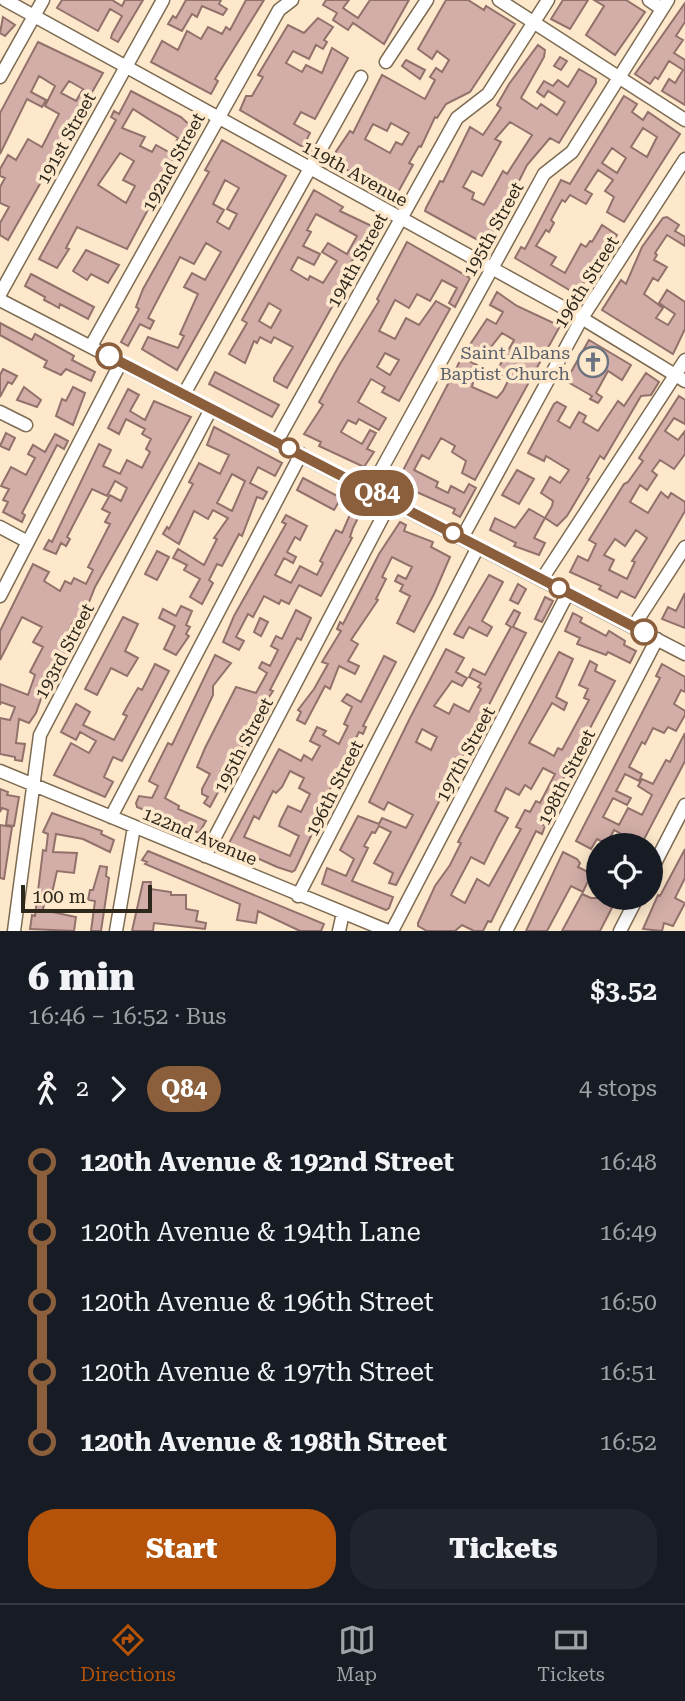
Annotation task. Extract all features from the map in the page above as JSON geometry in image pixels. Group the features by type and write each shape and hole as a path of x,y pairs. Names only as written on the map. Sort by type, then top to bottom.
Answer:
{"street":[{"name":"119th Avenue","path":"5,0 582,318 680,378"},
{"path":"0,77 43,0"},
{"name":"191st Street","path":"0,294 163,0"},
{"name":"192nd Street","path":"91,346 279,10 292,0"},
{"path":"386,62 428,0"},
{"path":"499,0 685,120"},
{"name":"194th Street","path":"277,442 457,118 488,94 548,0"},
{"path":"649,0 665,4"},
{"name":"195th Street","path":"370,490 544,174 572,152 665,4"},
{"path":"184,394 361,77"},
{"name":"196th Street","path":"462,538 582,318 685,159"},
{"path":"0,300 685,654"},
{"path":"542,579 680,378 685,360"},
{"path":"0,596 121,362"},
{"name":"193rd Street","path":"14,931 40,735 211,409"},
{"path":"0,412 26,425"},
{"path":"111,817 301,454"},
{"name":"195th Street","path":"205,856 391,501"},
{"path":"0,527 28,542"},
{"name":"196th Street","path":"298,896 478,547"},
{"path":"633,627 685,547"},
{"name":"197th Street","path":"390,931 568,593"},
{"name":"198th Street","path":"506,931 657,639"},
{"name":"122nd Avenue","path":"0,771 298,896 390,931"},
{"path":"663,848 685,805"},
{"path":"116,931 134,827"},
{"path":"620,931 631,910"},
{"path":"339,931 343,913"}],"building":[{"path":"62,0 112,0 122,6 125,0 143,0 118,42 111,38 122,16 110,9 98,31 57,8"},
{"path":"186,0 221,0 219,4 227,9 223,15 202,6 197,17 192,14 182,31 168,24 173,16 176,18"},
{"path":"246,0 264,0 215,79 218,81 211,94 151,62 162,41 178,50 187,31 201,39 208,27 222,34 226,27 230,30"},
{"path":"326,0 349,0 343,8 358,18 370,0 409,0 384,44 353,23 348,30 333,20 337,13 323,5"},
{"path":"446,0 468,0 484,10 486,6 515,24 470,92 446,104 437,118 435,117 421,147 419,146 409,163 413,165 396,196 332,162 331,159 350,131 353,133 382,75 425,99 435,80 430,77 436,68 442,72 449,60 437,51 432,59 418,49","holes":["391,123 409,133 402,145 396,142 390,153 365,139 373,124 387,131"]},
{"path":"563,0 588,0 570,29 551,19"},
{"path":"594,0 626,0 645,12 615,55 586,35 604,6"},
{"path":"685,3 685,22 676,36 683,40 674,53 685,60 685,105 662,91 669,79 675,83 683,70 669,61 658,79 655,77 650,84 635,74"},
{"path":"3,17 15,25 5,36 0,33"},
{"path":"318,18 333,27 324,40 327,42 323,49 316,45 309,59 293,51 286,63 302,72 306,65 322,73 332,48 348,58 315,119 301,112 294,124 310,133 303,147 240,110 246,96 252,96 263,77 258,75 288,25 304,33"},
{"path":"38,42 103,73 8,240 0,235 0,223 9,207 0,203 0,187 5,178 0,176 0,169 8,155 16,160 28,139 42,147 59,114 45,106 55,86 39,76 31,92 46,100 42,107 27,99 0,154 0,113","holes":["69,81 83,89 76,101 61,93"]},
{"path":"538,45 545,50 544,57 521,98 537,109 541,104 557,115 565,102 548,91 544,97 537,92 544,81 553,86 558,80 568,87 579,69 596,79 559,143 550,138 527,165 487,245 425,211 440,181 443,182 470,127 483,135 501,108 497,105","holes":["510,122 532,135 507,174 503,171 484,205 472,199 474,193 463,187 472,171 482,176 501,142 495,139"]},
{"path":"560,57 567,61 561,70 554,66"},
{"path":"406,60 425,70 420,79 402,66"},
{"path":"131,91 181,117 193,128 178,154 171,150 178,138 133,109 122,128 145,137 140,146 152,152 156,145 174,155 169,170 127,249 77,227 66,248 69,249 57,268 39,259 116,120 111,117 114,111 119,114","holes":["120,153 134,161 123,180 135,186 126,203 98,185"]},
{"path":"624,96 637,104 632,112 643,120 648,112 680,134 624,222 607,212 614,197 605,191 613,180 598,170 585,190 592,194 586,204 570,195 565,202 562,200 551,220 554,223 549,232 546,230 536,246 556,257 551,265 565,273 581,244 586,247 592,242 602,225 617,235 598,263 593,263 578,295 515,258 521,247 525,249 561,180 570,184","holes":["643,128 657,137 647,157 631,147","612,148 626,158 617,173 602,163"]},
{"path":"222,140 286,176 177,370 142,349 148,337 178,348 184,336 180,334 198,294 184,287 192,273 205,280 221,252 206,243 194,264 180,257 148,318 154,321 150,329 140,324 128,346 121,342 139,309 136,307 143,289 209,172 205,170","holes":["225,180 239,188 227,209 237,214 229,229 217,222 224,210 213,204"]},
{"path":"314,190 343,207 340,211 378,229 363,256 358,254 349,264 339,282 344,285 287,388 274,381 274,378 293,347 274,337 271,343 260,337 257,343 254,341 245,363 229,354 247,323 242,320","holes":["316,214 357,236 347,254 328,243 322,252 337,261 323,283 310,276 308,280 291,270 298,257 314,265 320,254 303,246 311,232 307,230","269,303 281,310 271,328 259,321"]},
{"path":"667,217 679,225 675,231 685,237 685,246 667,235 655,253 657,255 654,260 667,267 658,281 653,278 644,294 663,308 656,318 668,325 675,314 659,303 667,290 685,302 685,329 673,354 602,310 621,280 626,284 642,247 663,218"},
{"path":"407,242 470,278 455,307 449,303 457,288 442,280 430,301 417,294 409,308 395,300 379,331 395,339 406,318 419,325 436,301 450,309 399,401 382,392 385,387 371,379 358,402 386,418 379,430 359,419 356,424 348,420 341,432 362,444 370,430 376,433 367,449 374,452 364,467 319,446 321,442 304,434 323,405 319,402 379,301 377,299","holes":["385,353 399,360 390,375 377,367"]},
{"path":"86,250 119,265 108,283 91,274 87,280 73,271"},
{"path":"31,274 94,307 88,319 60,304 59,308 25,286"},
{"path":"497,292 517,306 560,326 475,480 462,473 466,461 452,452 455,446 441,438 429,459 422,455 414,470 438,482 436,487 448,493 451,486 464,493 469,484 476,488 460,517 453,513 455,509 412,490 414,486 399,478 462,357 477,365 472,387 497,398 503,391 509,379 496,372 514,340 502,333 487,352 469,346 487,319 496,324 503,312 490,305"},
{"path":"0,323 32,340 35,334 74,356 72,360 95,372 91,381 66,369 61,375 44,367 47,361 0,335"},
{"path":"589,340 631,365 622,380 608,371 596,393 602,397 598,403 590,399 592,396 566,381"},
{"path":"3,369 17,376 12,384 8,382 0,397 0,375"},
{"path":"215,372 279,405 272,417 209,384"},
{"path":"646,373 659,382 651,395 641,396 604,459 600,456 567,516 557,526 545,518 553,501 541,493 550,477 560,483 569,470 546,456 544,461 528,453 554,404 557,402 566,407 558,421 570,428 579,412 586,416 583,422 598,431 618,401 624,406"},
{"path":"24,387 41,400 37,407 17,400"},
{"path":"73,387 85,393 73,425 56,416 62,399 66,401"},
{"path":"128,389 139,395 130,411 145,420 154,401 191,417 95,587 80,625 74,621 66,635 74,639 53,674 50,673 36,713 29,723 19,719 16,743 25,744 22,761 15,760 15,757 0,754 0,718 10,720 15,707 1,702 0,705 0,684 28,695 35,675 30,672 43,647 33,642 42,627 22,617 0,660 0,631 33,564 49,572 44,581 60,591 65,581 71,584 74,578 86,584 93,570 88,567 110,524 105,522 110,513 102,509 110,495 121,501 127,488 115,481 107,496 92,489 67,537 70,539 66,546 61,543 56,554 44,549 49,540 52,542 99,444 111,450 103,466 120,474 127,460 142,468 150,452 146,449 151,439 142,434 145,429 126,419 119,434 108,428"},
{"path":"679,396 685,400 685,424 674,418 665,431 678,440 685,431 685,454 674,469 660,460 652,471 657,475 647,490 640,485 630,502 648,513 661,492 668,498 671,493 685,502 685,511 635,598 621,591 617,598 599,589 601,586 570,572 578,556 588,561 596,544 589,540 624,484 643,461 639,458","holes":["636,530 647,538 632,561 635,562 627,579 609,570 614,560 604,555 615,539 625,546"]},
{"path":"214,427 282,463 275,476 258,467 250,483 267,492 263,499 257,497 242,536 239,534 222,566 217,564 209,580 213,583 202,604 190,597 200,579 184,570 187,565 173,558 178,549 204,565 217,539 214,538 228,518 213,510 208,519 194,511 179,544 163,534 167,527 169,529 193,484 189,482 199,463 220,474 229,455 207,445","holes":["232,474 245,481 232,511 217,503"]},
{"path":"6,433 15,438 9,450 0,446"},
{"path":"55,434 68,441 64,449 57,445 22,513 25,515 22,522 3,512 8,502 3,500 9,489 1,486 11,467 26,475 35,458 28,454 33,445 45,452"},
{"path":"517,470 534,479 519,504 502,495"},
{"path":"303,478 341,498 334,510 297,490"},
{"path":"358,496 367,500 353,528 352,538 321,596 299,585 289,604 281,600 279,604 264,596 253,617 248,614 236,637 244,641 239,650 223,642 234,616 286,524 282,522 286,515 307,526 300,540 295,537 287,552 296,557 293,563 284,558 275,575 291,583 300,566 317,575 323,563 320,561 331,539 336,530 342,533"},
{"path":"529,509 545,518 534,538 545,543 539,555 514,546 516,543 490,530 495,518 515,528"},
{"path":"400,522 406,525 404,531 433,542 431,547 450,557 434,594 414,632 397,623 410,596 400,591 403,585 395,581 398,575 406,579 412,567 392,557 382,577 386,579 376,599 378,600 351,640 358,644 348,661 359,666 355,674 339,666 330,689 325,686 305,724 297,720 301,712 298,710 328,664 322,662 341,631 337,629 340,622 343,624 379,554"},
{"path":"157,551 169,557 157,580 145,574"},
{"path":"489,575 503,582 482,621 492,627 487,636 469,627 463,638 454,634"},
{"path":"518,584 526,589 518,604 510,600"},
{"path":"685,593 685,628 662,619 668,607 676,611"},
{"path":"545,597 553,601 542,622 535,619"},
{"path":"181,606 192,611 186,625 190,627 186,634 189,636 176,655 164,649 175,626 159,618 163,609 176,616"},
{"path":"296,610 311,618 301,640 297,638 270,690 273,691 210,807 204,803 208,797 202,794 202,789 210,774 197,767 205,748 236,687 256,693 267,673 259,668 262,662 270,666 278,650 271,646 276,636 282,639"},
{"path":"514,610 520,613 513,627 526,633 396,885 389,883 393,873 374,863 391,832 379,826 364,846 368,848 352,881 393,897 389,908 386,910 322,884 327,868 346,876 354,859 340,850 358,816 379,824 382,818 406,828 413,815 388,802 384,810 369,802 410,718 446,649 464,658 456,672 467,678 462,686 452,681 434,706 449,714 454,704 469,712 481,689 478,687 481,683 469,677 473,669 485,675 511,627 506,624","holes":["422,729 437,737 431,750 416,742"]},
{"path":"573,613 582,618 580,622 606,636 609,631 625,641 624,645 636,651 630,663 608,652 606,655 577,644 580,638 565,631"},
{"path":"123,617 138,624 125,651 138,658 127,676 111,668 97,695 85,689"},
{"path":"260,618 268,622 261,636 254,632"},
{"path":"559,652 573,659 556,697 567,703 564,710 552,703 529,743 554,756 558,748 562,750 589,700 584,698 588,689 579,685 590,661 597,665 595,671 615,681 560,785 568,788 561,802 553,798 540,823 545,826 542,834 536,831 491,922 488,921 483,931 474,931 462,925 455,931 427,931 418,926 418,923 435,886 461,843 458,842","holes":["543,768 555,774 540,803 536,801 530,812 525,810 516,827 521,829 489,886 477,879 465,903 451,895 471,857 484,864 508,818 495,811 506,788 519,795 525,785 531,789"]},
{"path":"215,655 231,663 213,686 213,695 165,798 179,806 178,809 206,821 199,833 137,807 136,803 139,796 152,798 158,786 149,781 168,743 172,745"},
{"path":"384,656 396,662 363,726 366,727 363,734 359,732 324,801 327,802 295,870 292,872 277,867 228,845 279,749 301,761 304,755 312,760 320,746 310,741 317,727 326,731 323,735 339,744 348,726 344,724 352,707 342,701 347,694 361,702","holes":["290,771 304,778 299,788 310,794 301,812 288,806 279,826 299,836 290,856 244,837 254,816 259,819 273,791 276,793 282,787"]},
{"path":"155,664 169,671 122,761 113,757 104,777 113,782 105,797 54,775 71,743 89,753 96,741 80,732 76,740 61,732 76,704 90,712 83,725 114,740 127,716 123,714 138,688 142,690"},
{"path":"662,664 685,677 685,692 681,690 674,704 685,711 685,715 676,731 668,727 664,733 653,728 629,767 642,774 639,781 625,774 616,791 631,798 627,805 613,798 603,817 619,825 628,808 642,815 652,795 638,786 642,779 653,784 666,760 670,762 685,733 685,761 647,833 619,833 614,830 612,833 586,833 586,846 576,841 660,678 656,676"},
{"path":"0,789 8,792 7,795 19,797 14,826 6,825 8,810 2,808 0,812"},
{"path":"52,813 102,831 101,834 114,840 110,852 83,839 56,834 53,852 77,853 74,873 57,871 52,893 46,892 43,910 76,917 74,931 30,929 32,915 35,916 43,850 46,851 48,834 43,832"},
{"path":"0,825 12,827 4,879 0,878"},
{"path":"685,849 685,878 675,898 685,903 673,926 664,923 662,931 643,929 651,910 663,910 663,890"},
{"path":"148,851 324,924 321,931 300,931 258,911 256,923 237,920 240,904 145,864 147,862 142,860"},
{"path":"563,852 577,859 580,863 578,867 586,871 583,892 571,886 547,931 526,931"},
{"path":"100,866 107,867 106,876 109,878 101,931 91,931 95,901 88,900"},
{"path":"143,882 151,882 150,889 171,892 171,895 186,895 186,909 198,911 196,921 206,923 205,929 154,923 153,931 132,931"},
{"path":"582,894 586,896 586,910 611,910 600,931 562,931"}],"bus line":[{"name":"Q84","path":"109,356 644,632"}],"place":[{"name":"Saint Albans Baptist Church","path":"593,362"}]}
